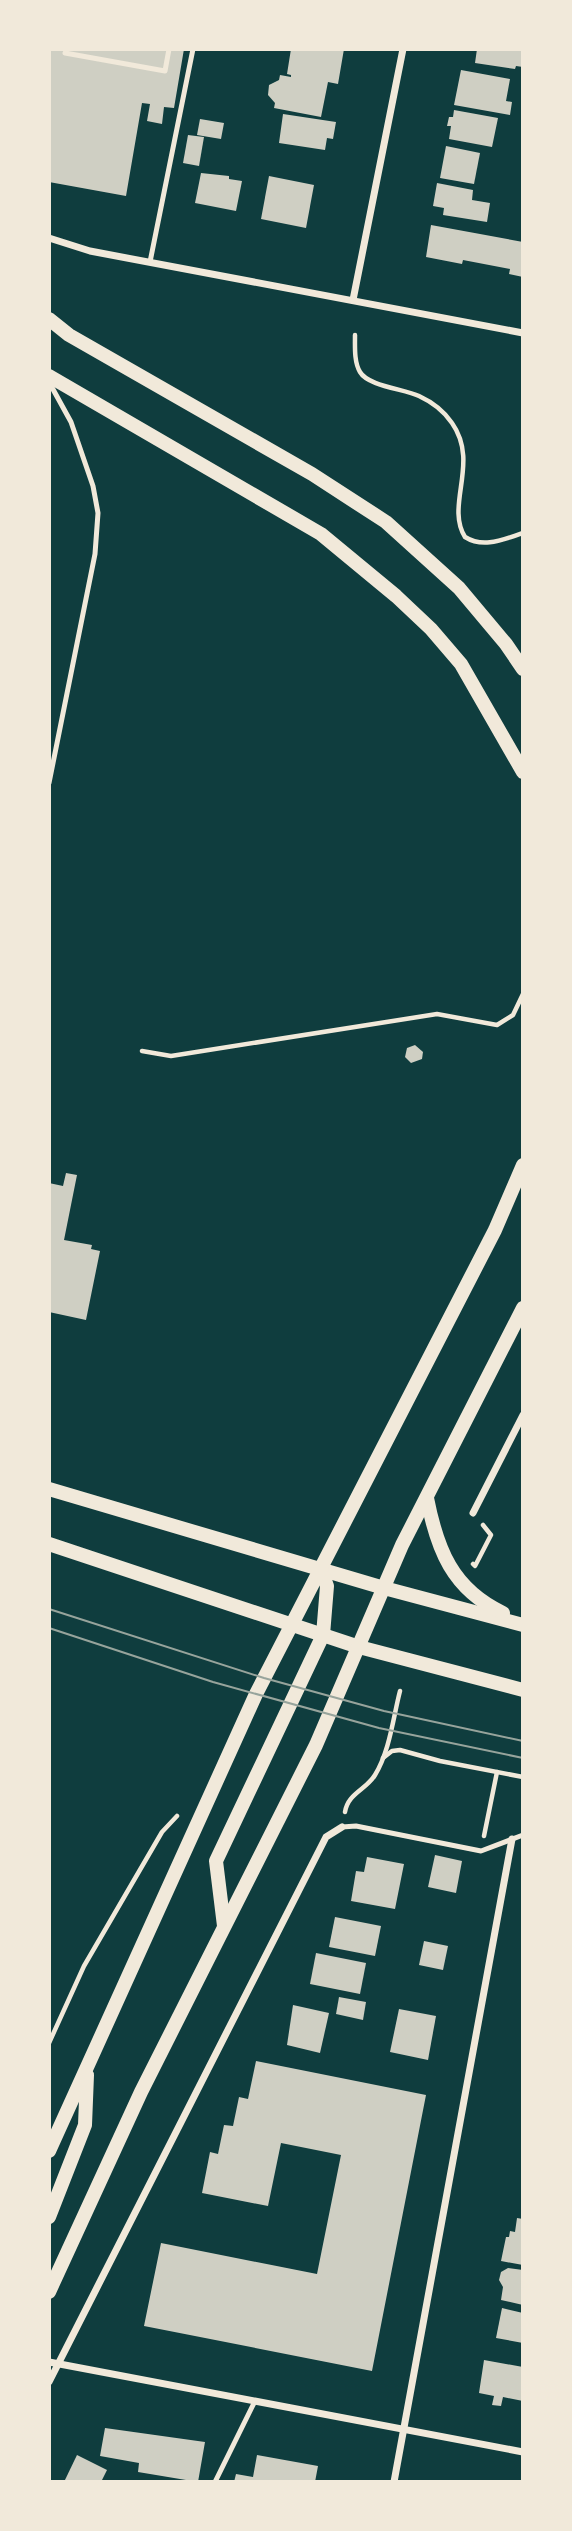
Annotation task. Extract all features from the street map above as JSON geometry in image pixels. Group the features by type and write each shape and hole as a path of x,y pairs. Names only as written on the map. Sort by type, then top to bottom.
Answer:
{"main road":[{"path":"49,319 69,335 312,474 386,522 459,588 506,644 523,669"},
{"path":"49,376 321,534 396,596 431,629 461,664 523,772"},
{"path":"49,2151 256,1694 495,1230 523,1165"},
{"path":"49,2292 112,2153 316,1745 402,1545 523,1308"},
{"path":"49,1489 384,1588 523,1624"},
{"path":"427,1498 438,1543 460,1582 484,1604 523,1624"},
{"path":"49,1544 359,1647 523,1690"},
{"path":"224,1926 215,1868 219,1853 323,1635 327,1586 321,1569"},
{"path":"49,2217 85,2125 87,2067"}],"street":[{"path":"354,300 403,49"},
{"path":"49,239 90,251 523,333"},
{"path":"473,1513 523,1415"},
{"path":"49,2382 326,1837 342,1827"},
{"path":"394,2482 513,1839"},
{"path":"49,2362 523,2452"}],"lane":[{"path":"65,52 165,71 169,49"},
{"path":"150,262 193,49"},
{"path":"49,382 71,422 93,486 98,513 95,554 49,783"},
{"path":"342,1827 356,1826 481,1851 523,1835"},
{"path":"215,2482 256,2401"}],"path":[{"path":"355,335 357,361 363,376 370,381 392,386 426,400 443,412 454,425 465,462 458,521 464,540 489,543 523,533"},
{"path":"142,1051 172,1056 438,1014 497,1025 513,1015 523,994"},
{"path":"469,1559 475,1566 491,1535 473,1513"},
{"path":"342,1827 349,1799 370,1781 382,1758 400,1690"},
{"path":"382,1758 392,1751 400,1750 440,1761 523,1777"},
{"path":"481,1851 496,1772"},
{"path":"49,2043 84,1966 162,1832 184,1810"}],"building":[{"path":"49,49 184,49 174,108 164,107 162,124 147,121 150,104 142,103 126,196 49,182"},
{"path":"291,49 344,49 338,84 328,82 321,117 274,108 275,103 268,95 269,85 279,80 280,75 291,77 287,74"},
{"path":"477,49 523,49 523,67 516,66 515,69 475,63"},
{"path":"461,70 510,79 506,101 512,102 510,115 454,105"},
{"path":"454,110 498,118 492,147 449,139 451,126 447,126"},
{"path":"283,114 336,122 333,139 327,138 325,150 279,143"},
{"path":"200,119 224,123 221,139 197,135"},
{"path":"188,135 204,137 199,166 183,163"},
{"path":"446,146 480,153 474,184 440,178"},
{"path":"201,173 229,176 229,179 242,181 236,211 195,203"},
{"path":"269,176 314,185 306,228 261,219"},
{"path":"437,183 473,190 472,200 490,203 487,222 443,215 444,208 433,206"},
{"path":"431,225 523,242 523,277 509,274 510,269 463,260 462,264 426,257"},
{"path":"415,1045 423,1052 422,1059 411,1063 405,1057 407,1048"},
{"path":"66,1173 77,1175 64,1240 92,1245 91,1249 100,1251 86,1320 49,1312 49,1183 63,1186"},
{"path":"435,1855 462,1861 456,1893 428,1887"},
{"path":"367,1857 404,1864 395,1909 351,1901 356,1871 364,1872"},
{"path":"335,1917 381,1926 375,1956 329,1947"},
{"path":"424,1941 448,1946 443,1970 419,1965"},
{"path":"316,1953 366,1963 360,1994 310,1984"},
{"path":"339,1997 366,2002 363,2020 336,2014"},
{"path":"293,2005 329,2013 320,2053 287,2045"},
{"path":"399,2009 436,2016 428,2060 390,2052"},
{"path":"256,2061 426,2095 372,2371 144,2326 161,2243 317,2274 341,2155 281,2143 268,2206 202,2193 210,2152 218,2154 224,2125 233,2126 239,2097 248,2099"},
{"path":"517,2218 523,2219 523,2265 501,2261 506,2237 509,2237 510,2231 515,2232"},
{"path":"508,2268 523,2270 523,2305 501,2300 503,2287 499,2280 501,2272"},
{"path":"502,2308 523,2313 523,2343 496,2338"},
{"path":"484,2360 523,2367 523,2401 503,2397 501,2406 492,2405 494,2396 479,2393"},
{"path":"105,2428 205,2442 198,2482 138,2472 139,2463 100,2456"},
{"path":"77,2455 107,2470 101,2482 64,2482"},
{"path":"257,2455 318,2466 315,2482 234,2482 236,2474 253,2477"}],"tram line":[{"path":"49,1609 264,1678 384,1711 523,1741"},
{"path":"49,1628 213,1682 379,1728 523,1758"}]}
